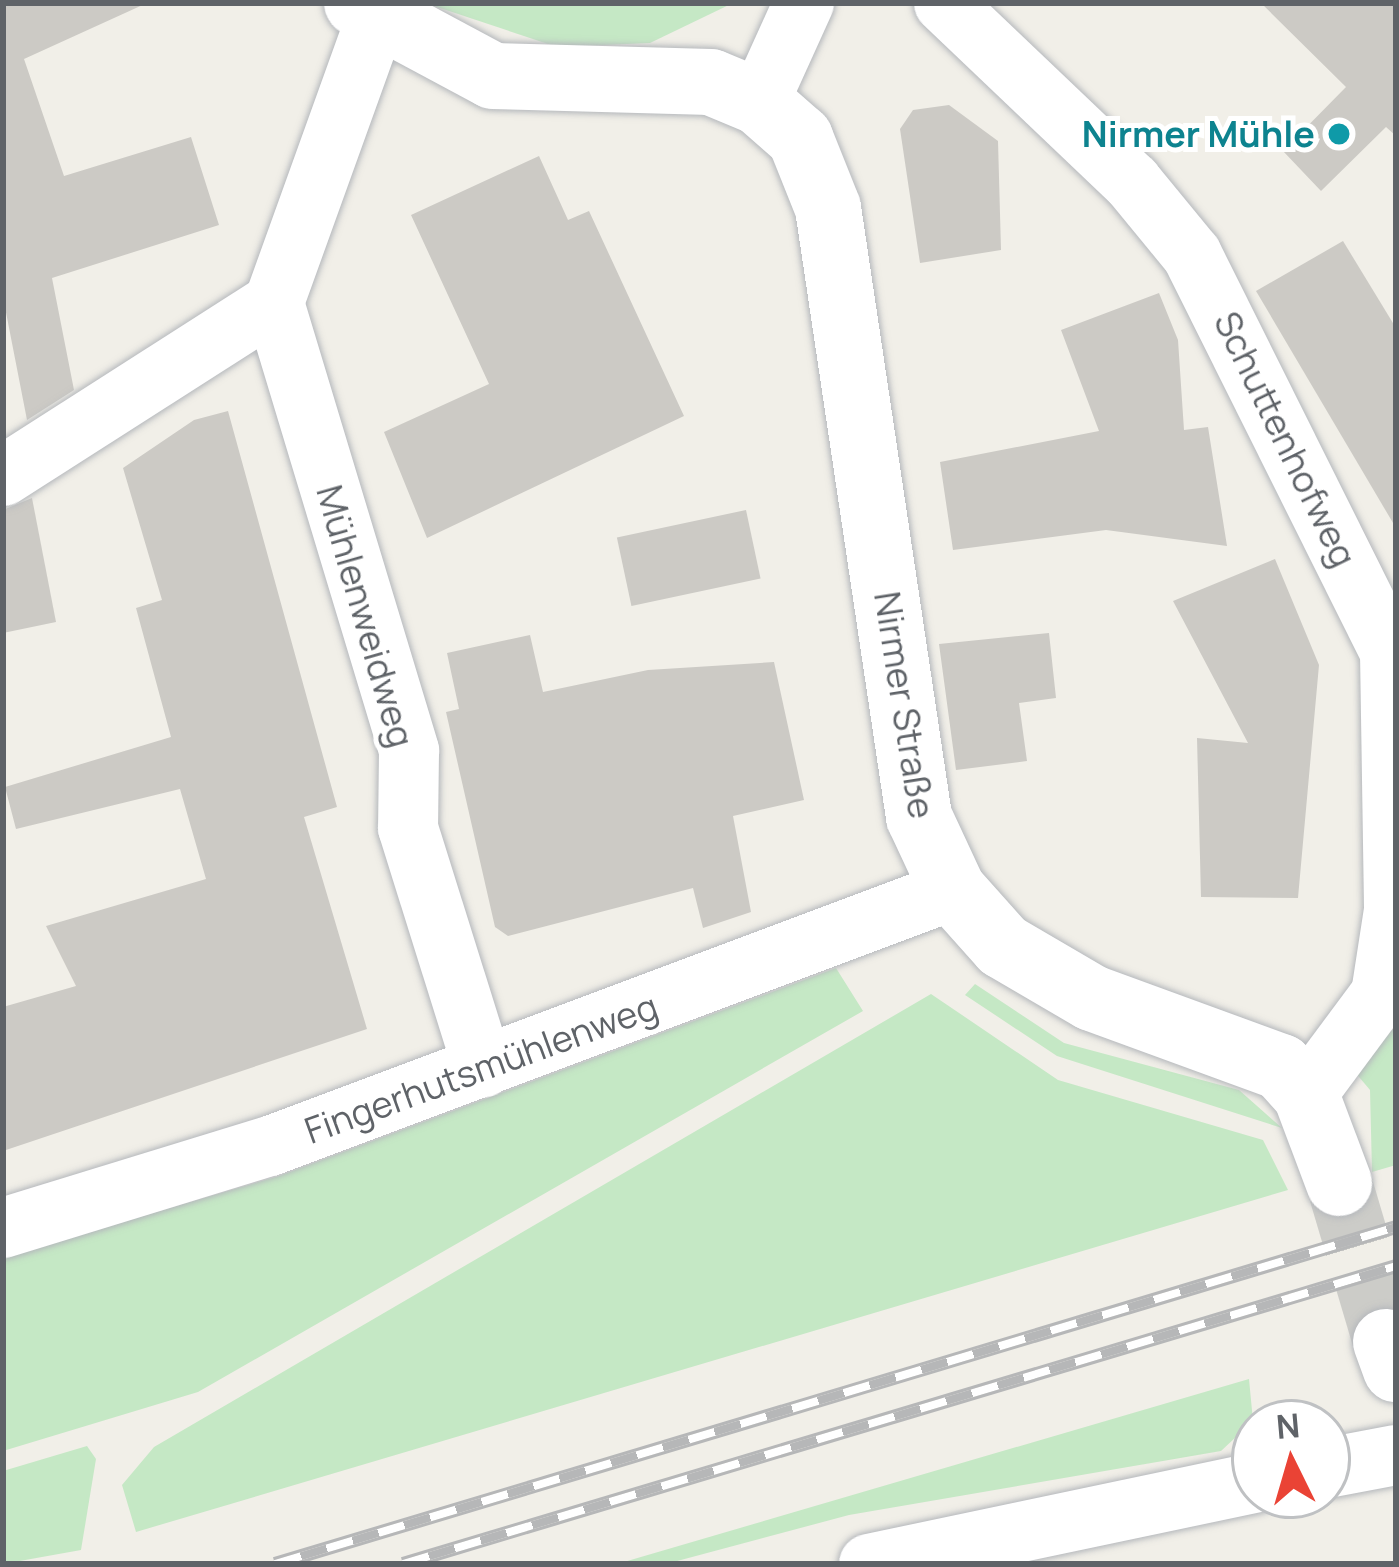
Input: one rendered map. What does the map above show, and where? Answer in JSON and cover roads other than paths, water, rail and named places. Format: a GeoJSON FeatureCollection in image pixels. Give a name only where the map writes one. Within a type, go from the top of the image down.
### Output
{"type":"FeatureCollection","features":[{"type":"Feature","properties":{"kind":"street"},"geometry":{"type":"LineString","coordinates":[[3,476],[274,303],[366,11],[493,76],[711,82],[759,102],[804,3]]}},
{"type":"Feature","properties":{"kind":"street","name":"Schuttenhofweg"},"geometry":{"type":"LineString","coordinates":[[944,3],[1132,182],[1192,255],[1390,652],[1394,910],[1381,994],[1306,1095]]}},
{"type":"Feature","properties":{"kind":"street","name":"Nirmer Straße"},"geometry":{"type":"LineString","coordinates":[[759,102],[800,137],[829,208],[919,818],[953,890],[1003,946],[1045,971],[1145,1019],[1231,1042],[1281,1067],[1306,1095],[1339,1184]]}},
{"type":"Feature","properties":{"kind":"street","name":"Mühlenweidweg"},"geometry":{"type":"LineString","coordinates":[[274,303],[409,751],[408,828],[483,1068]]}},
{"type":"Feature","properties":{"kind":"street","name":"Fingerhutsmühlenweg"},"geometry":{"type":"LineString","coordinates":[[3,1228],[483,1068],[953,890]]}},
{"type":"Feature","properties":{"kind":"street"},"geometry":{"type":"LineString","coordinates":[[1351,1463],[1396,1455]]}},
{"type":"Feature","properties":{"kind":"street"},"geometry":{"type":"LineString","coordinates":[[868,1564],[1231,1488]]}},
{"type":"Feature","properties":{"kind":"tunnel"},"geometry":{"type":"LineString","coordinates":[[1339,1183],[1386,1342]]}},
{"type":"Feature","properties":{"kind":"railway"},"geometry":{"type":"LineString","coordinates":[[275,1564],[1396,1227]]}},
{"type":"Feature","properties":{"kind":"railway"},"geometry":{"type":"LineString","coordinates":[[403,1564],[1396,1266]]}},
{"type":"Feature","properties":{"kind":"place","name":"Nirmer Mühle"},"geometry":{"type":"Point","coordinates":[1339,134]}}]}
